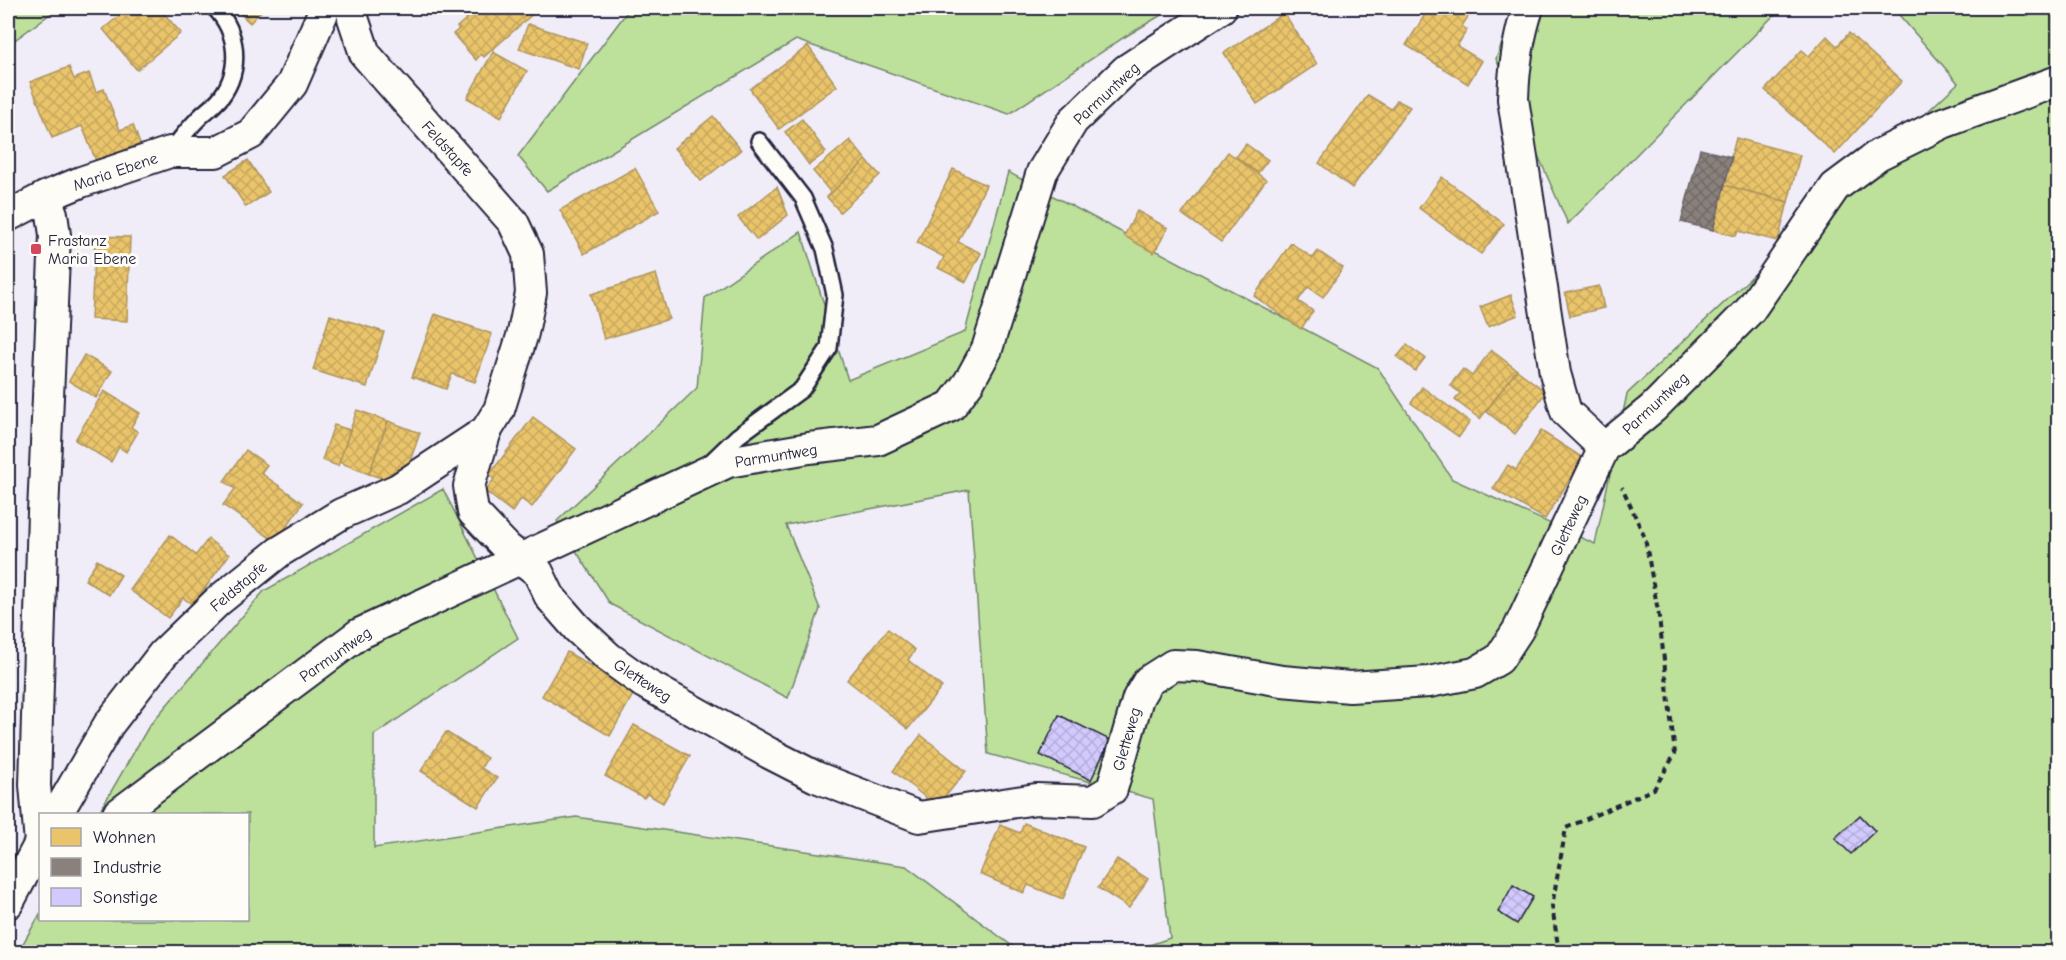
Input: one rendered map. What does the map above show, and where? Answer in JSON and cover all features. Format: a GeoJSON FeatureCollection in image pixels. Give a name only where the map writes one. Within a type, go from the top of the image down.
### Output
{"type":"FeatureCollection","features":[{"type":"Feature","properties":{"kind":"street","name":"Maria Ebene"},"geometry":{"type":"LineString","coordinates":[[8,216],[81,182],[170,152],[216,152],[251,134],[292,84],[325,8]]}},
{"type":"Feature","properties":{"kind":"street","name":"Feldstapfe"},"geometry":{"type":"LineString","coordinates":[[352,8],[365,54],[513,222],[528,254],[531,293],[523,333],[499,410],[486,431],[469,486],[473,512],[521,560]]}},
{"type":"Feature","properties":{"kind":"street","name":"Parmuntweg"},"geometry":{"type":"LineString","coordinates":[[119,813],[359,634],[728,462],[809,448],[879,440],[951,406],[969,382],[987,349],[1042,172],[1073,120],[1126,70],[1221,8]]}},
{"type":"Feature","properties":{"kind":"street"},"geometry":{"type":"LineString","coordinates":[[1528,8],[1514,61],[1513,99],[1555,373],[1566,412],[1604,448]]}},
{"type":"Feature","properties":{"kind":"street","name":"Parmuntweg"},"geometry":{"type":"LineString","coordinates":[[1604,448],[1653,408],[1750,310],[1835,187],[1878,155],[1943,123],[2058,81]]}},
{"type":"Feature","properties":{"kind":"street"},"geometry":{"type":"LineString","coordinates":[[39,831],[35,785],[43,513],[55,235],[52,214],[45,197]]}},
{"type":"Feature","properties":{"kind":"street","name":"Feldstapfe"},"geometry":{"type":"LineString","coordinates":[[58,813],[109,724],[163,654],[218,601],[279,552],[341,514],[398,489],[486,431]]}},
{"type":"Feature","properties":{"kind":"street","name":"Gletteweg"},"geometry":{"type":"LineString","coordinates":[[521,560],[538,572],[550,597],[577,628],[608,657],[644,683],[816,777],[919,817],[1036,799],[1093,801],[1112,789],[1138,698],[1148,681],[1173,665],[1197,666],[1282,681],[1350,687],[1429,682],[1475,673],[1499,659],[1518,630],[1604,448]]}},
{"type":"Feature","properties":{"kind":"street"},"geometry":{"type":"LineString","coordinates":[[8,903],[39,845]]}},
{"type":"Feature","properties":{"kind":"lane"},"geometry":{"type":"LineString","coordinates":[[170,152],[196,121],[221,97],[233,71],[235,42],[224,17],[215,8]]}},
{"type":"Feature","properties":{"kind":"lane"},"geometry":{"type":"LineString","coordinates":[[691,480],[738,436],[802,389],[829,348],[835,295],[825,249],[803,198],[759,141]]}},
{"type":"Feature","properties":{"kind":"path"},"geometry":{"type":"LineString","coordinates":[[1559,952],[1552,906],[1566,828],[1654,789],[1675,754],[1659,617],[1645,538],[1604,448]]}},
{"type":"Feature","properties":{"kind":"green space"},"geometry":{"type":"Polygon","coordinates":[[[8,8],[58,8],[8,45],[8,8]]]}},
{"type":"Feature","properties":{"kind":"green space"},"geometry":{"type":"Polygon","coordinates":[[[630,8],[1173,8],[1123,38],[1009,114],[796,40],[547,191],[518,156],[630,8]]]}},
{"type":"Feature","properties":{"kind":"green space"},"geometry":{"type":"Polygon","coordinates":[[[1515,8],[1781,8],[1568,224],[1496,59],[1515,8]]]}},
{"type":"Feature","properties":{"kind":"green space"},"geometry":{"type":"Polygon","coordinates":[[[1893,8],[2058,8],[2058,952],[1129,952],[1170,938],[1153,799],[988,754],[969,490],[786,525],[820,609],[788,698],[610,604],[557,521],[697,388],[705,298],[801,232],[848,380],[965,332],[1008,172],[1378,368],[1452,479],[1595,544],[1627,394],[1958,83],[1893,8]]]}},
{"type":"Feature","properties":{"kind":"green space"},"geometry":{"type":"Polygon","coordinates":[[[443,489],[518,638],[374,735],[374,848],[576,817],[906,866],[1020,952],[18,952],[39,916],[39,921],[249,921],[249,813],[99,813],[149,726],[264,591],[443,489]]]}},
{"type":"Feature","properties":{"kind":"building: Wohnen"},"geometry":{"type":"Polygon","coordinates":[[[129,8],[159,8],[181,33],[137,70],[103,29],[129,8]]]}},
{"type":"Feature","properties":{"kind":"building: Wohnen"},"geometry":{"type":"Polygon","coordinates":[[[234,8],[264,8],[250,23],[234,8]]]}},
{"type":"Feature","properties":{"kind":"building: Wohnen"},"geometry":{"type":"Polygon","coordinates":[[[470,8],[532,8],[535,12],[484,57],[481,54],[476,60],[453,34],[459,29],[457,27],[474,12],[470,8]]]}},
{"type":"Feature","properties":{"kind":"building: Wohnen"},"geometry":{"type":"Polygon","coordinates":[[[1429,8],[1464,8],[1471,12],[1462,26],[1467,30],[1457,46],[1482,61],[1468,84],[1406,45],[1429,8]]]}},
{"type":"Feature","properties":{"kind":"building: Wohnen"},"geometry":{"type":"Polygon","coordinates":[[[1284,13],[1317,64],[1257,104],[1224,53],[1284,13]]]}},
{"type":"Feature","properties":{"kind":"building: Wohnen"},"geometry":{"type":"Polygon","coordinates":[[[528,24],[587,43],[579,69],[519,49],[528,24]]]}},
{"type":"Feature","properties":{"kind":"building: Wohnen"},"geometry":{"type":"Polygon","coordinates":[[[1849,33],[1902,81],[1835,154],[1765,90],[1802,50],[1809,56],[1827,36],[1837,46],[1849,33]]]}},
{"type":"Feature","properties":{"kind":"building: Wohnen"},"geometry":{"type":"Polygon","coordinates":[[[808,46],[837,86],[779,129],[750,89],[808,46]]]}},
{"type":"Feature","properties":{"kind":"building: Wohnen"},"geometry":{"type":"Polygon","coordinates":[[[493,52],[527,71],[501,117],[467,98],[493,52]]]}},
{"type":"Feature","properties":{"kind":"building: Wohnen"},"geometry":{"type":"Polygon","coordinates":[[[69,67],[74,79],[89,73],[96,92],[104,89],[120,130],[133,125],[140,144],[96,161],[82,126],[52,138],[30,82],[69,67]]]}},
{"type":"Feature","properties":{"kind":"building: Wohnen"},"geometry":{"type":"Polygon","coordinates":[[[1368,95],[1391,109],[1397,100],[1410,107],[1352,188],[1319,163],[1368,95]]]}},
{"type":"Feature","properties":{"kind":"building: Wohnen"},"geometry":{"type":"Polygon","coordinates":[[[713,116],[741,150],[701,181],[674,148],[713,116]]]}},
{"type":"Feature","properties":{"kind":"building: Wohnen"},"geometry":{"type":"Polygon","coordinates":[[[802,119],[826,152],[809,165],[785,132],[802,119]]]}},
{"type":"Feature","properties":{"kind":"building: Wohnen"},"geometry":{"type":"Polygon","coordinates":[[[1736,138],[1800,155],[1788,202],[1724,185],[1736,138]]]}},
{"type":"Feature","properties":{"kind":"building: Wohnen"},"geometry":{"type":"Polygon","coordinates":[[[850,140],[866,160],[831,193],[813,171],[850,140]]]}},
{"type":"Feature","properties":{"kind":"building: Wohnen"},"geometry":{"type":"Polygon","coordinates":[[[1246,144],[1268,160],[1258,173],[1236,157],[1246,144]]]}},
{"type":"Feature","properties":{"kind":"building: Wohnen"},"geometry":{"type":"Polygon","coordinates":[[[1228,152],[1266,180],[1221,242],[1182,214],[1228,152]]]}},
{"type":"Feature","properties":{"kind":"building: Wohnen"},"geometry":{"type":"Polygon","coordinates":[[[248,160],[269,192],[246,207],[225,175],[248,160]]]}},
{"type":"Feature","properties":{"kind":"building: Wohnen"},"geometry":{"type":"Polygon","coordinates":[[[866,160],[880,175],[840,212],[827,197],[866,160]]]}},
{"type":"Feature","properties":{"kind":"building: Wohnen"},"geometry":{"type":"Polygon","coordinates":[[[635,168],[659,211],[584,254],[560,210],[635,168]]]}},
{"type":"Feature","properties":{"kind":"building: Wohnen"},"geometry":{"type":"Polygon","coordinates":[[[953,169],[986,185],[958,242],[981,253],[966,282],[938,268],[944,257],[917,243],[953,169]]]}},
{"type":"Feature","properties":{"kind":"building: Wohnen"},"geometry":{"type":"Polygon","coordinates":[[[1442,177],[1504,224],[1481,254],[1419,208],[1442,177]]]}},
{"type":"Feature","properties":{"kind":"building: Wohnen"},"geometry":{"type":"Polygon","coordinates":[[[1724,185],[1788,202],[1778,241],[1738,231],[1736,236],[1713,230],[1724,185]]]}},
{"type":"Feature","properties":{"kind":"building: Wohnen"},"geometry":{"type":"Polygon","coordinates":[[[777,187],[788,215],[757,240],[738,217],[777,187]]]}},
{"type":"Feature","properties":{"kind":"building: Wohnen"},"geometry":{"type":"Polygon","coordinates":[[[1137,211],[1168,228],[1154,253],[1124,236],[1137,211]]]}},
{"type":"Feature","properties":{"kind":"building: Wohnen"},"geometry":{"type":"Polygon","coordinates":[[[95,236],[130,237],[127,321],[91,319],[95,236]]]}},
{"type":"Feature","properties":{"kind":"building: Wohnen"},"geometry":{"type":"Polygon","coordinates":[[[1291,243],[1313,258],[1318,251],[1343,268],[1323,297],[1308,287],[1298,301],[1313,311],[1301,329],[1254,296],[1291,243]]]}},
{"type":"Feature","properties":{"kind":"building: Wohnen"},"geometry":{"type":"Polygon","coordinates":[[[656,274],[669,319],[604,339],[591,294],[656,274]]]}},
{"type":"Feature","properties":{"kind":"building: Wohnen"},"geometry":{"type":"Polygon","coordinates":[[[1599,286],[1604,308],[1570,316],[1565,293],[1599,286]]]}},
{"type":"Feature","properties":{"kind":"building: Wohnen"},"geometry":{"type":"Polygon","coordinates":[[[1511,295],[1518,315],[1488,327],[1480,307],[1511,295]]]}},
{"type":"Feature","properties":{"kind":"building: Wohnen"},"geometry":{"type":"Polygon","coordinates":[[[435,314],[492,334],[475,382],[452,374],[446,389],[412,377],[435,314]]]}},
{"type":"Feature","properties":{"kind":"building: Wohnen"},"geometry":{"type":"Polygon","coordinates":[[[330,315],[384,332],[367,387],[313,370],[330,315]]]}},
{"type":"Feature","properties":{"kind":"building: Wohnen"},"geometry":{"type":"Polygon","coordinates":[[[1407,345],[1425,358],[1415,371],[1397,357],[1407,345]]]}},
{"type":"Feature","properties":{"kind":"building: Wohnen"},"geometry":{"type":"Polygon","coordinates":[[[1491,350],[1517,370],[1480,419],[1455,400],[1460,393],[1450,385],[1463,369],[1472,376],[1491,350]]]}},
{"type":"Feature","properties":{"kind":"building: Wohnen"},"geometry":{"type":"Polygon","coordinates":[[[84,355],[112,371],[96,398],[69,381],[84,355]]]}},
{"type":"Feature","properties":{"kind":"building: Wohnen"},"geometry":{"type":"Polygon","coordinates":[[[1517,370],[1546,392],[1515,434],[1486,411],[1517,370]]]}},
{"type":"Feature","properties":{"kind":"building: Wohnen"},"geometry":{"type":"Polygon","coordinates":[[[1422,387],[1470,422],[1459,437],[1411,403],[1422,387]]]}},
{"type":"Feature","properties":{"kind":"building: Wohnen"},"geometry":{"type":"Polygon","coordinates":[[[104,391],[140,413],[131,427],[138,432],[126,452],[119,447],[111,462],[75,440],[104,391]]]}},
{"type":"Feature","properties":{"kind":"building: Wohnen"},"geometry":{"type":"Polygon","coordinates":[[[357,410],[388,421],[369,474],[339,462],[357,410]]]}},
{"type":"Feature","properties":{"kind":"building: Wohnen"},"geometry":{"type":"Polygon","coordinates":[[[533,417],[576,449],[532,507],[521,499],[512,512],[485,491],[494,479],[489,475],[533,417]]]}},
{"type":"Feature","properties":{"kind":"building: Wohnen"},"geometry":{"type":"Polygon","coordinates":[[[388,421],[420,433],[404,478],[391,473],[388,480],[369,474],[388,421]]]}},
{"type":"Feature","properties":{"kind":"building: Wohnen"},"geometry":{"type":"Polygon","coordinates":[[[334,425],[350,430],[338,466],[322,460],[334,425]]]}},
{"type":"Feature","properties":{"kind":"building: Wohnen"},"geometry":{"type":"Polygon","coordinates":[[[1541,431],[1583,458],[1545,519],[1493,489],[1508,465],[1516,470],[1541,431]]]}},
{"type":"Feature","properties":{"kind":"building: Wohnen"},"geometry":{"type":"Polygon","coordinates":[[[246,450],[267,465],[261,473],[303,503],[276,542],[223,505],[235,489],[224,481],[246,450]]]}},
{"type":"Feature","properties":{"kind":"building: Wohnen"},"geometry":{"type":"Polygon","coordinates":[[[170,535],[196,555],[208,539],[229,555],[193,605],[183,598],[168,618],[130,590],[170,535]]]}},
{"type":"Feature","properties":{"kind":"building: Wohnen"},"geometry":{"type":"Polygon","coordinates":[[[97,560],[121,575],[109,595],[85,580],[97,560]]]}},
{"type":"Feature","properties":{"kind":"building: Wohnen"},"geometry":{"type":"Polygon","coordinates":[[[888,629],[915,650],[908,660],[942,687],[908,729],[847,680],[888,629]]]}},
{"type":"Feature","properties":{"kind":"building: Wohnen"},"geometry":{"type":"Polygon","coordinates":[[[567,652],[635,691],[610,736],[542,696],[567,652]]]}},
{"type":"Feature","properties":{"kind":"building: Wohnen"},"geometry":{"type":"Polygon","coordinates":[[[634,725],[690,756],[663,803],[647,794],[644,798],[605,776],[634,725]]]}},
{"type":"Feature","properties":{"kind":"building: Wohnen"},"geometry":{"type":"Polygon","coordinates":[[[446,732],[487,758],[481,768],[497,778],[478,807],[421,771],[446,732]]]}},
{"type":"Feature","properties":{"kind":"building: Wohnen"},"geometry":{"type":"Polygon","coordinates":[[[921,735],[966,771],[937,807],[893,771],[921,735]]]}},
{"type":"Feature","properties":{"kind":"building: Wohnen"},"geometry":{"type":"Polygon","coordinates":[[[1024,823],[1084,847],[1063,899],[1028,885],[1024,893],[980,874],[1000,825],[1020,833],[1024,823]]]}},
{"type":"Feature","properties":{"kind":"building: Wohnen"},"geometry":{"type":"Polygon","coordinates":[[[1117,859],[1148,879],[1129,908],[1098,888],[1117,859]]]}},
{"type":"Feature","properties":{"kind":"building: Industrie"},"geometry":{"type":"Polygon","coordinates":[[[1700,149],[1732,157],[1713,230],[1681,222],[1700,149]]]}},
{"type":"Feature","properties":{"kind":"building: Sonstige"},"geometry":{"type":"Polygon","coordinates":[[[1059,715],[1110,740],[1091,780],[1040,755],[1059,715]]]}},
{"type":"Feature","properties":{"kind":"building: Sonstige"},"geometry":{"type":"Polygon","coordinates":[[[1860,815],[1875,831],[1851,854],[1835,838],[1860,815]]]}},
{"type":"Feature","properties":{"kind":"building: Sonstige"},"geometry":{"type":"Polygon","coordinates":[[[1513,885],[1533,897],[1517,924],[1498,912],[1513,885]]]}},
{"type":"Feature","properties":{"kind":"place","name":"Frastanz Maria Ebene"},"geometry":{"type":"Point","coordinates":[36,249]}}]}
